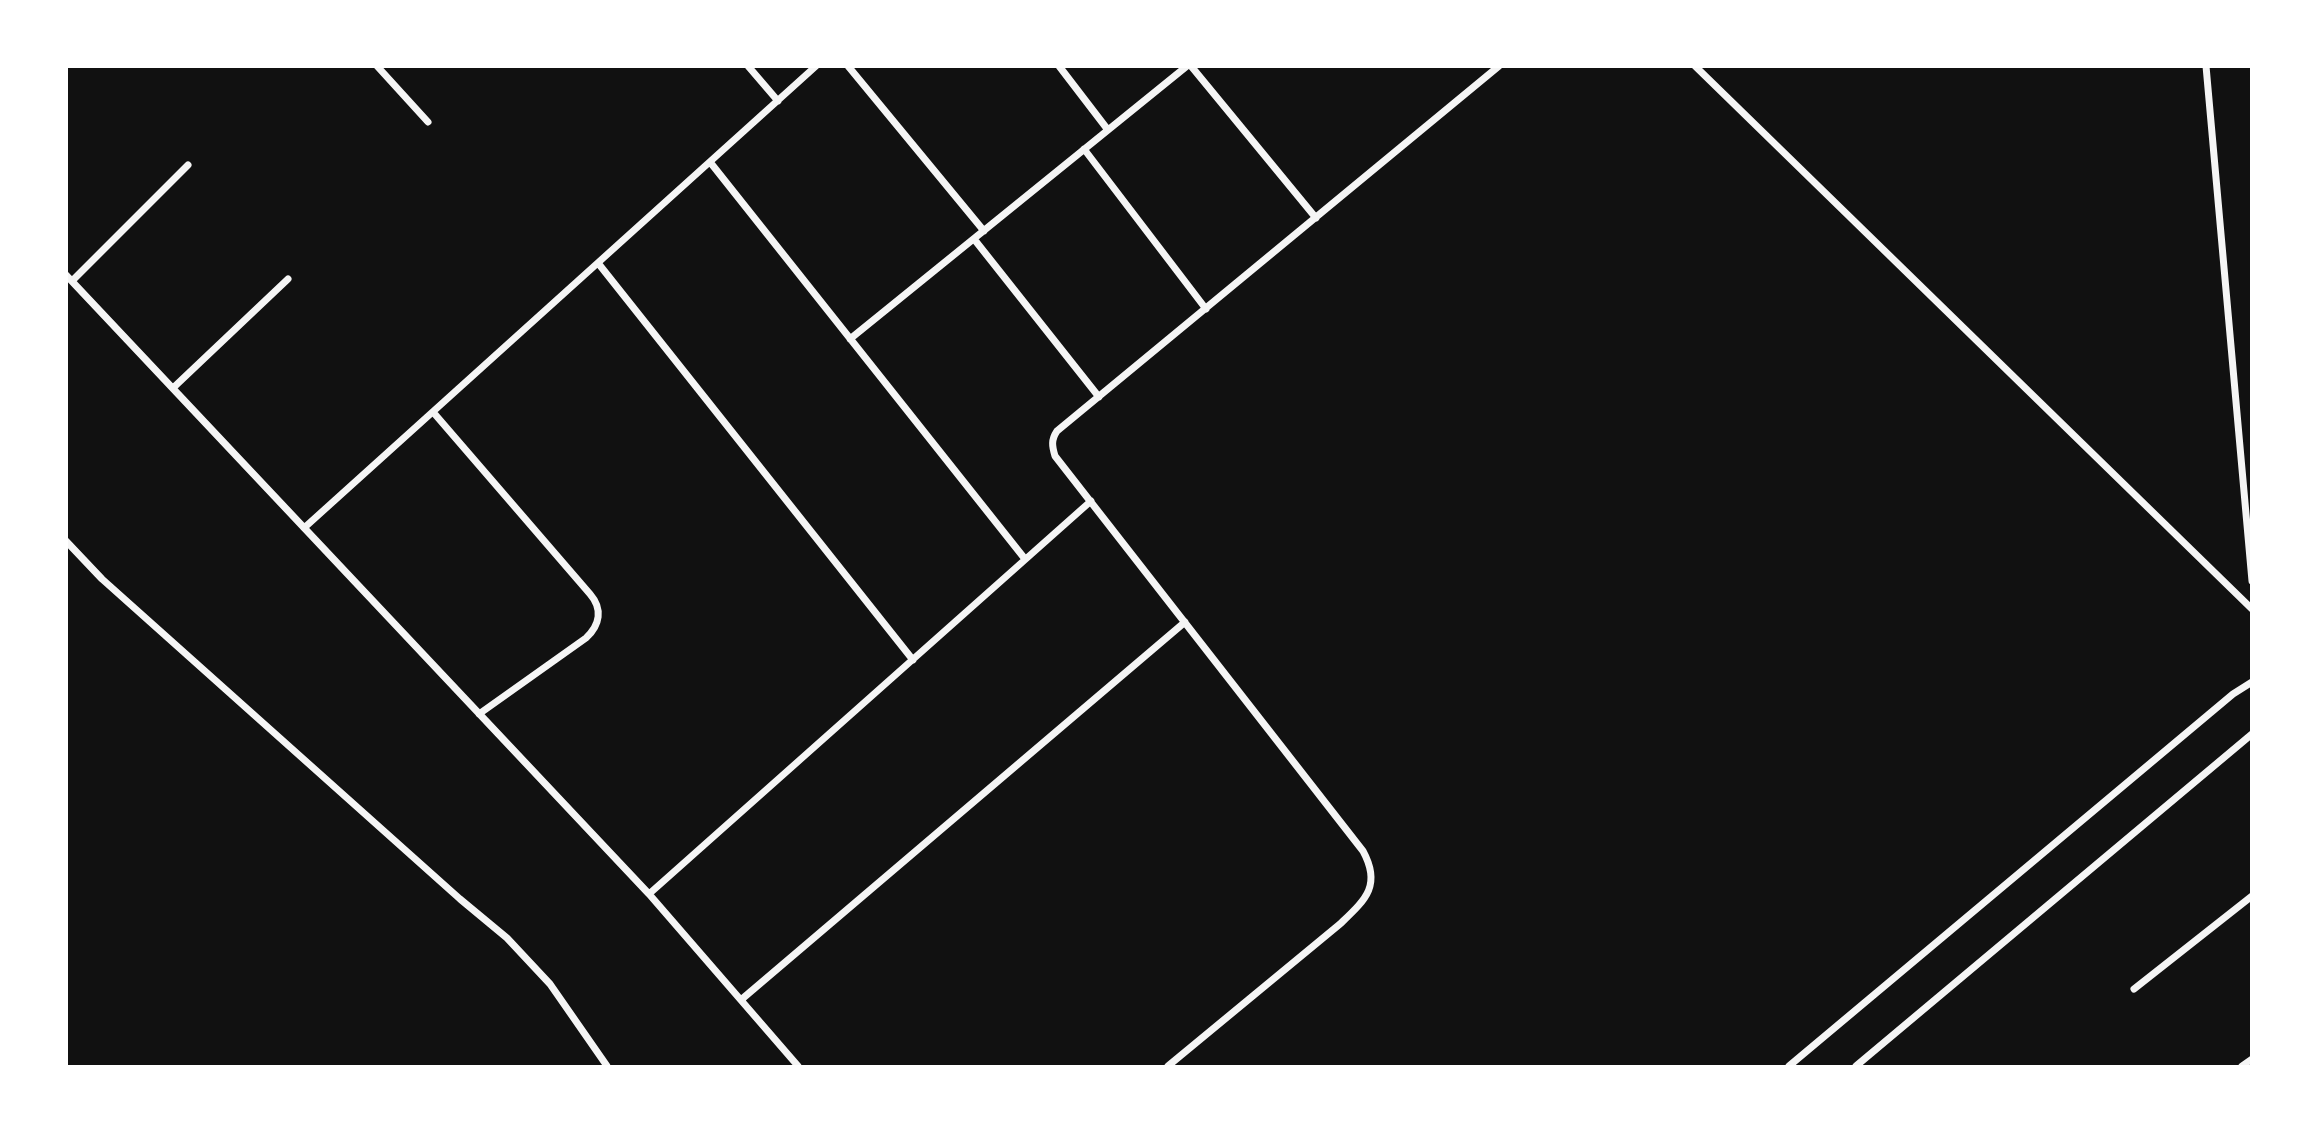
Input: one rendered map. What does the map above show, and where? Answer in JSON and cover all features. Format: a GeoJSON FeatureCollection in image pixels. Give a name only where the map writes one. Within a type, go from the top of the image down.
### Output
{"type":"FeatureCollection","features":[{"type":"Feature","properties":{"kind":"street"},"geometry":{"type":"LineString","coordinates":[[377,66],[428,122]]}},
{"type":"Feature","properties":{"kind":"street"},"geometry":{"type":"LineString","coordinates":[[748,66],[778,101]]}},
{"type":"Feature","properties":{"kind":"street"},"geometry":{"type":"LineString","coordinates":[[304,528],[816,66]]}},
{"type":"Feature","properties":{"kind":"street"},"geometry":{"type":"LineString","coordinates":[[848,66],[984,231]]}},
{"type":"Feature","properties":{"kind":"street"},"geometry":{"type":"LineString","coordinates":[[1059,66],[1108,130]]}},
{"type":"Feature","properties":{"kind":"street"},"geometry":{"type":"LineString","coordinates":[[850,339],[1189,66],[1316,218]]}},
{"type":"Feature","properties":{"kind":"street"},"geometry":{"type":"LineString","coordinates":[[1168,1066],[1363,903],[1370,891],[1370,863],[1055,456],[1052,443],[1058,431],[1499,66]]}},
{"type":"Feature","properties":{"kind":"street"},"geometry":{"type":"LineString","coordinates":[[1695,66],[2252,609]]}},
{"type":"Feature","properties":{"kind":"street"},"geometry":{"type":"LineString","coordinates":[[2206,66],[2252,581]]}},
{"type":"Feature","properties":{"kind":"street"},"geometry":{"type":"LineString","coordinates":[[1084,149],[1206,309]]}},
{"type":"Feature","properties":{"kind":"street"},"geometry":{"type":"LineString","coordinates":[[710,162],[1025,559]]}},
{"type":"Feature","properties":{"kind":"street"},"geometry":{"type":"LineString","coordinates":[[188,165],[69,278],[649,894],[798,1066]]}},
{"type":"Feature","properties":{"kind":"street"},"geometry":{"type":"LineString","coordinates":[[974,239],[1099,397]]}},
{"type":"Feature","properties":{"kind":"street"},"geometry":{"type":"LineString","coordinates":[[598,263],[913,660]]}},
{"type":"Feature","properties":{"kind":"street"},"geometry":{"type":"LineString","coordinates":[[173,388],[288,279]]}},
{"type":"Feature","properties":{"kind":"street"},"geometry":{"type":"LineString","coordinates":[[433,412],[590,594],[598,609],[597,625],[586,638],[480,714]]}},
{"type":"Feature","properties":{"kind":"street"},"geometry":{"type":"LineString","coordinates":[[649,894],[1091,501]]}},
{"type":"Feature","properties":{"kind":"street"},"geometry":{"type":"LineString","coordinates":[[66,541],[102,579],[449,890],[508,938],[550,984],[607,1066]]}},
{"type":"Feature","properties":{"kind":"street"},"geometry":{"type":"LineString","coordinates":[[742,999],[1185,622]]}},
{"type":"Feature","properties":{"kind":"street"},"geometry":{"type":"LineString","coordinates":[[1788,1066],[2233,694],[2252,682]]}},
{"type":"Feature","properties":{"kind":"street"},"geometry":{"type":"LineString","coordinates":[[1856,1066],[2252,734]]}},
{"type":"Feature","properties":{"kind":"street"},"geometry":{"type":"LineString","coordinates":[[2134,989],[2252,896]]}},
{"type":"Feature","properties":{"kind":"street"},"geometry":{"type":"LineString","coordinates":[[2242,1066],[2252,1059]]}}]}
